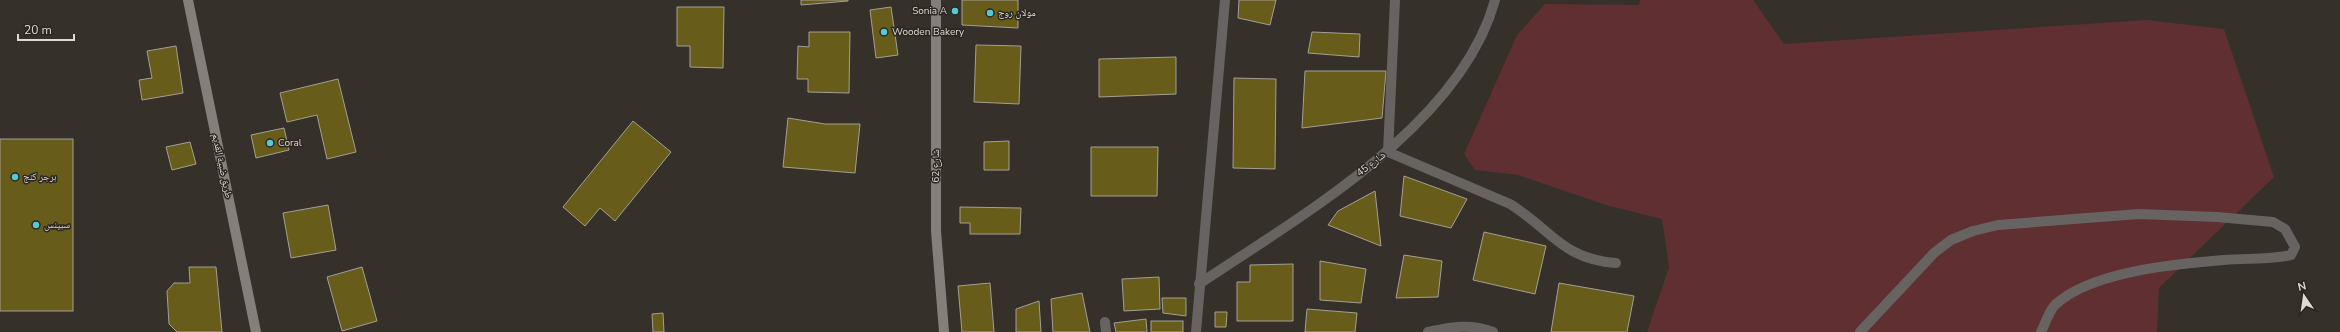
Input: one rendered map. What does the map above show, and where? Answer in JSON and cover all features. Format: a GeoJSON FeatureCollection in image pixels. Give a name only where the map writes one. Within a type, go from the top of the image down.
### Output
{"type":"FeatureCollection","features":[{"type":"Feature","properties":{"kind":"street","name":"طريق ضبية القديم"},"geometry":{"type":"LineString","coordinates":[[188,0],[256,332]]}},
{"type":"Feature","properties":{"kind":"street","name":"شارع 62"},"geometry":{"type":"LineString","coordinates":[[936,0],[936,231],[944,332]]}},
{"type":"Feature","properties":{"kind":"street"},"geometry":{"type":"LineString","coordinates":[[1196,332],[1225,0]]}},
{"type":"Feature","properties":{"kind":"street"},"geometry":{"type":"LineString","coordinates":[[1395,0],[1388,152],[1510,204],[1527,214],[1566,249],[1584,258],[1616,263]]}},
{"type":"Feature","properties":{"kind":"street","name":"شارع 45"},"geometry":{"type":"LineString","coordinates":[[1199,284],[1306,212],[1388,152],[1447,91],[1467,65],[1491,17],[1495,0]]}},
{"type":"Feature","properties":{"kind":"street"},"geometry":{"type":"LineString","coordinates":[[1860,332],[1934,253],[1951,240],[1973,231],[1998,225],[2139,214],[2217,217],[2273,222],[2285,229],[2295,247],[2291,255],[2275,259],[2224,260],[2119,273],[2079,288],[2054,306],[2041,332]]}},
{"type":"Feature","properties":{"kind":"street"},"geometry":{"type":"LineString","coordinates":[[1428,332],[1469,326],[1494,332]]}},
{"type":"Feature","properties":{"kind":"shaded area"},"geometry":{"type":"Polygon","coordinates":[[[1640,0],[1753,0],[1784,44],[2147,20],[2224,29],[2274,177],[2159,288],[2157,332],[1647,332],[1669,267],[1662,219],[1606,205],[1518,175],[1475,170],[1464,154],[1517,35],[1545,4],[1639,5],[1640,0]]]}},
{"type":"Feature","properties":{"kind":"building"},"geometry":{"type":"Polygon","coordinates":[[[801,0],[848,0],[848,1],[801,5],[801,0]]]}},
{"type":"Feature","properties":{"kind":"building","name":"مولان روج"},"geometry":{"type":"Polygon","coordinates":[[[962,0],[1018,0],[1018,28],[962,25],[962,0]]]}},
{"type":"Feature","properties":{"kind":"building"},"geometry":{"type":"Polygon","coordinates":[[[1239,0],[1276,0],[1270,25],[1238,18],[1239,0]]]}},
{"type":"Feature","properties":{"kind":"building"},"geometry":{"type":"Polygon","coordinates":[[[677,7],[724,7],[723,68],[690,67],[690,46],[677,46],[677,7]]]}},
{"type":"Feature","properties":{"kind":"building","name":"Wooden Bakery"},"geometry":{"type":"Polygon","coordinates":[[[891,7],[898,55],[876,58],[870,10],[891,7]]]}},
{"type":"Feature","properties":{"kind":"building"},"geometry":{"type":"Polygon","coordinates":[[[809,32],[850,32],[849,93],[808,92],[808,79],[797,79],[798,46],[809,47],[809,32]]]}},
{"type":"Feature","properties":{"kind":"building"},"geometry":{"type":"Polygon","coordinates":[[[1312,32],[1360,34],[1359,57],[1308,53],[1312,32]]]}},
{"type":"Feature","properties":{"kind":"building"},"geometry":{"type":"Polygon","coordinates":[[[976,45],[1021,46],[1019,104],[974,102],[976,45]]]}},
{"type":"Feature","properties":{"kind":"building"},"geometry":{"type":"Polygon","coordinates":[[[176,46],[183,93],[142,100],[139,80],[152,78],[147,51],[176,46]]]}},
{"type":"Feature","properties":{"kind":"building"},"geometry":{"type":"Polygon","coordinates":[[[1176,57],[1176,94],[1099,97],[1099,59],[1176,57]]]}},
{"type":"Feature","properties":{"kind":"building"},"geometry":{"type":"Polygon","coordinates":[[[1305,71],[1386,71],[1382,118],[1302,128],[1305,71]]]}},
{"type":"Feature","properties":{"kind":"building"},"geometry":{"type":"Polygon","coordinates":[[[1234,78],[1276,79],[1275,169],[1233,168],[1234,78]]]}},
{"type":"Feature","properties":{"kind":"building"},"geometry":{"type":"Polygon","coordinates":[[[338,79],[356,152],[327,159],[317,115],[287,122],[280,93],[338,79]]]}},
{"type":"Feature","properties":{"kind":"building"},"geometry":{"type":"Polygon","coordinates":[[[788,118],[825,124],[860,124],[855,173],[783,167],[788,118]]]}},
{"type":"Feature","properties":{"kind":"building"},"geometry":{"type":"Polygon","coordinates":[[[633,121],[671,152],[615,221],[600,208],[585,226],[563,207],[633,121]]]}},
{"type":"Feature","properties":{"kind":"building","name":"Coral"},"geometry":{"type":"Polygon","coordinates":[[[284,128],[289,150],[256,158],[251,135],[284,128]]]}},
{"type":"Feature","properties":{"kind":"building","name":"سبينس"},"geometry":{"type":"Polygon","coordinates":[[[0,139],[73,139],[73,311],[0,311],[0,139]]]}},
{"type":"Feature","properties":{"kind":"building"},"geometry":{"type":"Polygon","coordinates":[[[1009,141],[1009,170],[984,170],[984,142],[1009,141]]]}},
{"type":"Feature","properties":{"kind":"building"},"geometry":{"type":"Polygon","coordinates":[[[190,142],[196,164],[172,170],[166,147],[190,142]]]}},
{"type":"Feature","properties":{"kind":"building"},"geometry":{"type":"Polygon","coordinates":[[[1091,147],[1158,147],[1157,196],[1091,196],[1091,147]]]}},
{"type":"Feature","properties":{"kind":"building"},"geometry":{"type":"Polygon","coordinates":[[[1404,176],[1467,199],[1451,228],[1400,216],[1404,176]]]}},
{"type":"Feature","properties":{"kind":"building"},"geometry":{"type":"Polygon","coordinates":[[[1375,191],[1381,246],[1328,225],[1338,211],[1375,191]]]}},
{"type":"Feature","properties":{"kind":"building"},"geometry":{"type":"Polygon","coordinates":[[[328,205],[336,250],[291,258],[283,213],[328,205]]]}},
{"type":"Feature","properties":{"kind":"building"},"geometry":{"type":"Polygon","coordinates":[[[960,207],[1021,208],[1020,234],[970,234],[970,223],[960,223],[960,207]]]}},
{"type":"Feature","properties":{"kind":"building"},"geometry":{"type":"Polygon","coordinates":[[[1484,232],[1546,246],[1535,294],[1473,280],[1484,232]]]}},
{"type":"Feature","properties":{"kind":"building"},"geometry":{"type":"Polygon","coordinates":[[[1404,255],[1442,261],[1438,297],[1396,298],[1404,255]]]}},
{"type":"Feature","properties":{"kind":"building"},"geometry":{"type":"Polygon","coordinates":[[[1320,261],[1366,269],[1361,303],[1320,300],[1320,261]]]}},
{"type":"Feature","properties":{"kind":"building"},"geometry":{"type":"Polygon","coordinates":[[[1293,264],[1293,321],[1237,321],[1237,282],[1250,282],[1250,265],[1293,264]]]}},
{"type":"Feature","properties":{"kind":"building"},"geometry":{"type":"Polygon","coordinates":[[[189,267],[216,267],[222,332],[177,332],[169,324],[167,291],[174,283],[190,283],[189,267]]]}},
{"type":"Feature","properties":{"kind":"building"},"geometry":{"type":"Polygon","coordinates":[[[362,267],[377,321],[342,331],[327,277],[362,267]]]}},
{"type":"Feature","properties":{"kind":"building"},"geometry":{"type":"Polygon","coordinates":[[[1159,277],[1160,309],[1124,311],[1122,279],[1159,277]]]}},
{"type":"Feature","properties":{"kind":"building"},"geometry":{"type":"Polygon","coordinates":[[[990,283],[994,332],[962,332],[958,286],[990,283]]]}},
{"type":"Feature","properties":{"kind":"building"},"geometry":{"type":"Polygon","coordinates":[[[1559,283],[1634,296],[1627,332],[1551,332],[1559,283]]]}},
{"type":"Feature","properties":{"kind":"building"},"geometry":{"type":"Polygon","coordinates":[[[1082,293],[1090,332],[1053,332],[1051,299],[1082,293]]]}},
{"type":"Feature","properties":{"kind":"building"},"geometry":{"type":"Polygon","coordinates":[[[1162,298],[1186,298],[1186,316],[1163,313],[1162,298]]]}},
{"type":"Feature","properties":{"kind":"building"},"geometry":{"type":"Polygon","coordinates":[[[1039,301],[1041,332],[1016,332],[1016,309],[1039,301]]]}},
{"type":"Feature","properties":{"kind":"building"},"geometry":{"type":"Polygon","coordinates":[[[1307,309],[1357,313],[1355,332],[1305,332],[1307,309]]]}},
{"type":"Feature","properties":{"kind":"building"},"geometry":{"type":"Polygon","coordinates":[[[1215,312],[1227,312],[1226,327],[1215,327],[1215,312]]]}},
{"type":"Feature","properties":{"kind":"building"},"geometry":{"type":"Polygon","coordinates":[[[663,313],[664,332],[653,332],[652,314],[663,313]]]}},
{"type":"Feature","properties":{"kind":"building"},"geometry":{"type":"Polygon","coordinates":[[[1146,319],[1147,332],[1116,332],[1114,323],[1146,319]]]}},
{"type":"Feature","properties":{"kind":"building"},"geometry":{"type":"Polygon","coordinates":[[[1151,321],[1183,321],[1183,332],[1151,332],[1151,321]]]}},
{"type":"Feature","properties":{"kind":"place","name":"Sonia A"},"geometry":{"type":"Point","coordinates":[955,11]}},
{"type":"Feature","properties":{"kind":"place","name":"مولان روج"},"geometry":{"type":"Point","coordinates":[990,13]}},
{"type":"Feature","properties":{"kind":"place","name":"Wooden Bakery"},"geometry":{"type":"Point","coordinates":[884,32]}},
{"type":"Feature","properties":{"kind":"place","name":"Coral"},"geometry":{"type":"Point","coordinates":[270,143]}},
{"type":"Feature","properties":{"kind":"place","name":"برجر كنج"},"geometry":{"type":"Point","coordinates":[15,177]}},
{"type":"Feature","properties":{"kind":"place","name":"سبينس"},"geometry":{"type":"Point","coordinates":[36,225]}}]}
